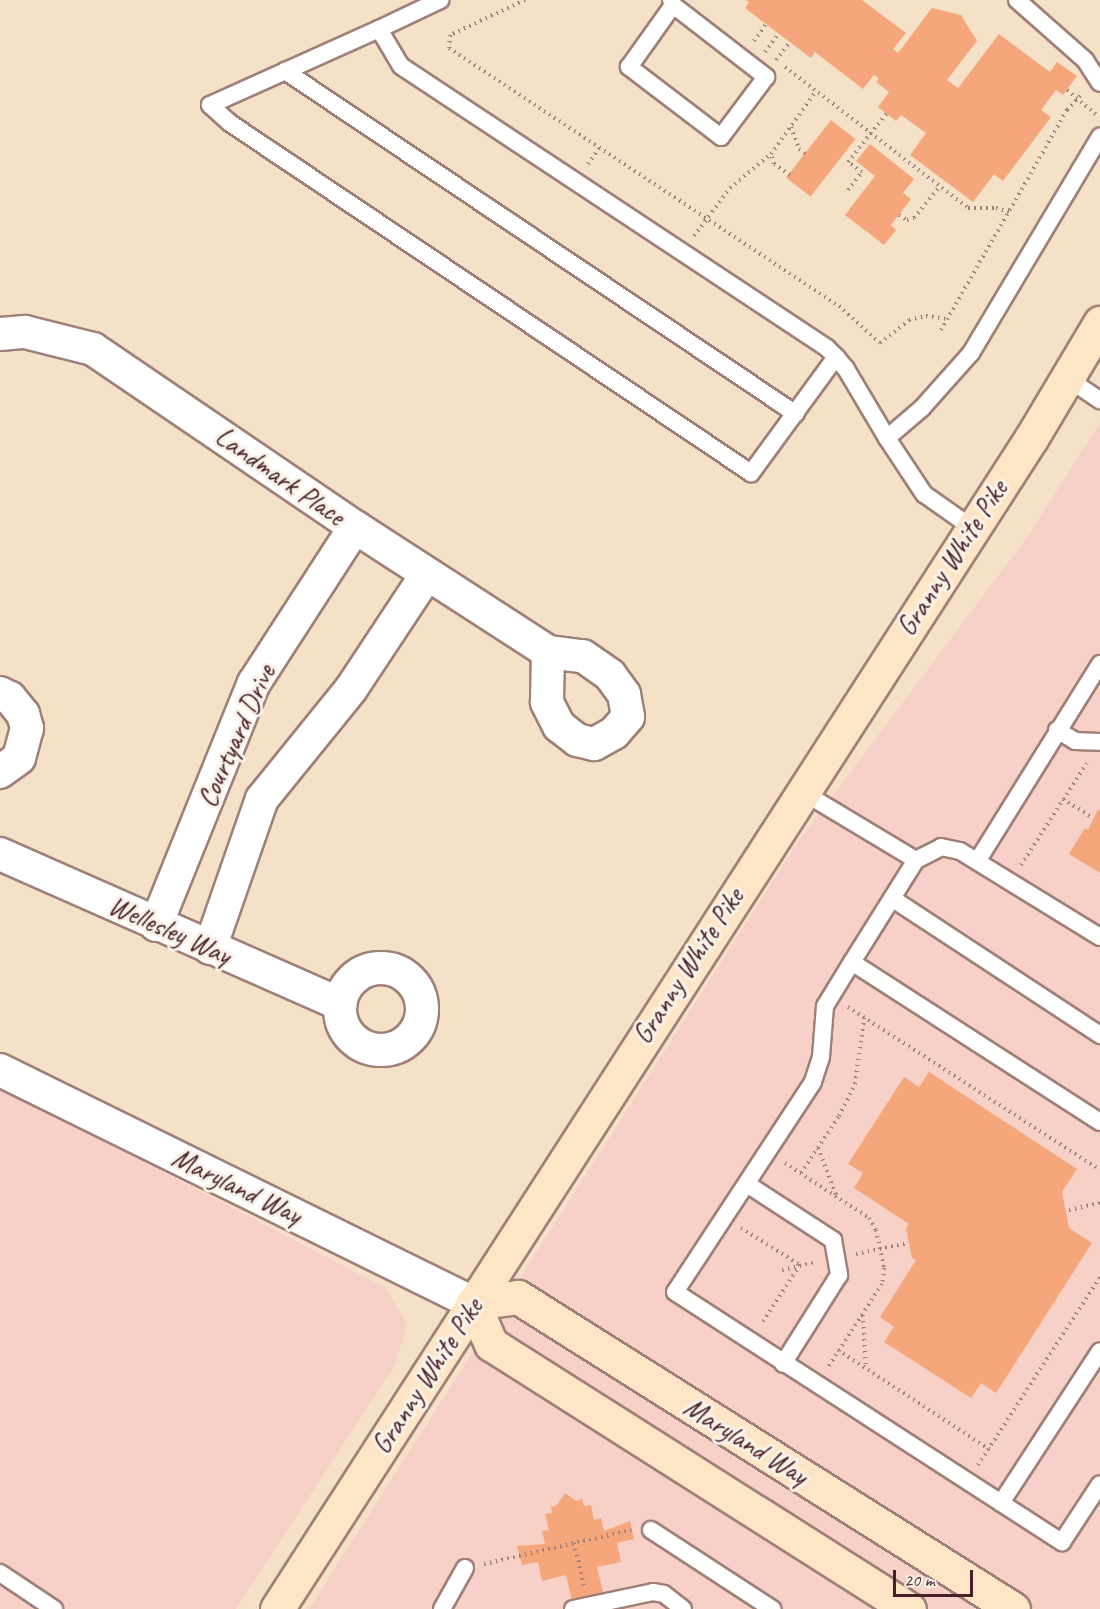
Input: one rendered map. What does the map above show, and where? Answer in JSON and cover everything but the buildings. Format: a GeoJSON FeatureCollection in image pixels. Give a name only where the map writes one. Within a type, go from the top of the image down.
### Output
{"type":"FeatureCollection","features":[{"type":"Feature","properties":{"kind":"main road","name":"Granny White Pike"},"geometry":{"type":"LineString","coordinates":[[277,1609],[1067,378],[1100,323]]}},
{"type":"Feature","properties":{"kind":"main road","name":"Maryland Way"},"geometry":{"type":"LineString","coordinates":[[909,1609],[491,1344],[473,1303],[518,1297],[1013,1609]]}},
{"type":"Feature","properties":{"kind":"street","name":"Landmark Place"},"geometry":{"type":"LineString","coordinates":[[0,334],[25,332],[93,349],[355,527],[548,652]]}},
{"type":"Feature","properties":{"kind":"street","name":"Courtyard Drive"},"geometry":{"type":"LineString","coordinates":[[156,925],[254,683],[355,527]]}},
{"type":"Feature","properties":{"kind":"street","name":"Courtyard Drive"},"geometry":{"type":"LineString","coordinates":[[210,948],[262,799],[351,689],[427,574]]}},
{"type":"Feature","properties":{"kind":"street"},"geometry":{"type":"LineString","coordinates":[[0,693],[23,714],[27,728],[19,758],[0,772]]}},
{"type":"Feature","properties":{"kind":"street","name":"Wellesley Way"},"geometry":{"type":"LineString","coordinates":[[0,854],[156,925],[340,1004]]}},
{"type":"Feature","properties":{"kind":"street","name":"Maryland Way"},"geometry":{"type":"LineString","coordinates":[[0,1070],[473,1303]]}},
{"type":"Feature","properties":{"kind":"lane"},"geometry":{"type":"LineString","coordinates":[[440,0],[210,105],[230,123],[752,473],[836,357]]}},
{"type":"Feature","properties":{"kind":"lane"},"geometry":{"type":"LineString","coordinates":[[1017,0],[1069,45],[1099,80]]}},
{"type":"Feature","properties":{"kind":"lane"},"geometry":{"type":"LineString","coordinates":[[672,3],[766,76],[721,137],[629,67],[672,3]]}},
{"type":"Feature","properties":{"kind":"lane"},"geometry":{"type":"LineString","coordinates":[[379,29],[401,66],[683,252],[836,357],[924,494],[971,527]]}},
{"type":"Feature","properties":{"kind":"lane"},"geometry":{"type":"LineString","coordinates":[[285,71],[796,414]]}},
{"type":"Feature","properties":{"kind":"lane"},"geometry":{"type":"LineString","coordinates":[[886,438],[922,408],[971,353],[1100,137]]}},
{"type":"Feature","properties":{"kind":"lane"},"geometry":{"type":"LineString","coordinates":[[1067,378],[1100,400]]}},
{"type":"Feature","properties":{"kind":"lane"},"geometry":{"type":"LineString","coordinates":[[978,860],[1057,730],[1098,673]]}},
{"type":"Feature","properties":{"kind":"lane"},"geometry":{"type":"LineString","coordinates":[[1057,730],[1074,741],[1100,742]]}},
{"type":"Feature","properties":{"kind":"lane"},"geometry":{"type":"LineString","coordinates":[[801,791],[916,860]]}},
{"type":"Feature","properties":{"kind":"lane"},"geometry":{"type":"LineString","coordinates":[[1100,937],[960,850],[941,847],[916,860],[830,995],[823,1015],[821,1057],[813,1082],[675,1292],[783,1364],[1062,1542],[1100,1484]]}},
{"type":"Feature","properties":{"kind":"lane"},"geometry":{"type":"LineString","coordinates":[[893,899],[1100,1035]]}},
{"type":"Feature","properties":{"kind":"lane"},"geometry":{"type":"LineString","coordinates":[[852,962],[1100,1122]]}},
{"type":"Feature","properties":{"kind":"lane"},"geometry":{"type":"LineString","coordinates":[[747,1184],[833,1240],[839,1275],[783,1364]]}},
{"type":"Feature","properties":{"kind":"lane"},"geometry":{"type":"LineString","coordinates":[[1001,1503],[1100,1352]]}},
{"type":"Feature","properties":{"kind":"lane"},"geometry":{"type":"LineString","coordinates":[[651,1530],[772,1609]]}},
{"type":"Feature","properties":{"kind":"lane"},"geometry":{"type":"LineString","coordinates":[[442,1609],[465,1568]]}},
{"type":"Feature","properties":{"kind":"lane"},"geometry":{"type":"LineString","coordinates":[[0,1573],[54,1609]]}},
{"type":"Feature","properties":{"kind":"lane"},"geometry":{"type":"LineString","coordinates":[[573,1609],[653,1592],[664,1594],[683,1609]]}},
{"type":"Feature","properties":{"kind":"path"},"geometry":{"type":"LineString","coordinates":[[525,0],[450,35],[450,48],[853,316],[880,343],[909,320],[926,316],[947,319]]}},
{"type":"Feature","properties":{"kind":"path"},"geometry":{"type":"LineString","coordinates":[[744,35],[968,208],[996,208],[1009,212]]}},
{"type":"Feature","properties":{"kind":"path"},"geometry":{"type":"LineString","coordinates":[[941,330],[1077,99],[1099,80]]}},
{"type":"Feature","properties":{"kind":"path"},"geometry":{"type":"LineString","coordinates":[[1066,90],[1100,117]]}},
{"type":"Feature","properties":{"kind":"path"},"geometry":{"type":"LineString","coordinates":[[683,252],[730,188],[771,154],[816,91]]}},
{"type":"Feature","properties":{"kind":"path"},"geometry":{"type":"LineString","coordinates":[[848,190],[862,172],[848,162],[886,113]]}},
{"type":"Feature","properties":{"kind":"path"},"geometry":{"type":"LineString","coordinates":[[791,126],[799,149],[806,154]]}},
{"type":"Feature","properties":{"kind":"path"},"geometry":{"type":"LineString","coordinates":[[771,154],[774,164],[790,175]]}},
{"type":"Feature","properties":{"kind":"path"},"geometry":{"type":"LineString","coordinates":[[899,215],[907,220],[914,218],[940,186]]}},
{"type":"Feature","properties":{"kind":"path"},"geometry":{"type":"LineString","coordinates":[[1011,881],[1088,761]]}},
{"type":"Feature","properties":{"kind":"path"},"geometry":{"type":"LineString","coordinates":[[1063,799],[1090,816]]}},
{"type":"Feature","properties":{"kind":"path"},"geometry":{"type":"LineString","coordinates":[[830,995],[1100,1170]]}},
{"type":"Feature","properties":{"kind":"path"},"geometry":{"type":"LineString","coordinates":[[801,1173],[855,1084],[864,1017]]}},
{"type":"Feature","properties":{"kind":"path"},"geometry":{"type":"LineString","coordinates":[[818,1148],[837,1197]]}},
{"type":"Feature","properties":{"kind":"path"},"geometry":{"type":"LineString","coordinates":[[1069,1210],[1100,1203]]}},
{"type":"Feature","properties":{"kind":"path"},"geometry":{"type":"LineString","coordinates":[[724,1218],[800,1265],[750,1342]]}},
{"type":"Feature","properties":{"kind":"path"},"geometry":{"type":"LineString","coordinates":[[968,1481],[1100,1277]]}},
{"type":"Feature","properties":{"kind":"path"},"geometry":{"type":"LineString","coordinates":[[862,1314],[866,1368]]}},
{"type":"Feature","properties":{"kind":"path"},"geometry":{"type":"LineString","coordinates":[[838,1350],[989,1449]]}},
{"type":"Feature","properties":{"kind":"path"},"geometry":{"type":"LineString","coordinates":[[465,1568],[642,1527],[651,1530]]}},
{"type":"Feature","properties":{"kind":"path"},"geometry":{"type":"LineString","coordinates":[[574,1543],[587,1598]]}},
{"type":"Feature","properties":{"kind":"shaded area"},"geometry":{"type":"Polygon","coordinates":[[[1100,423],[1100,1609],[309,1609],[799,840],[1026,539],[1100,423]]]}},
{"type":"Feature","properties":{"kind":"shaded area"},"geometry":{"type":"Polygon","coordinates":[[[0,1087],[386,1288],[407,1324],[395,1365],[236,1609],[0,1609],[0,1087]]]}}]}
